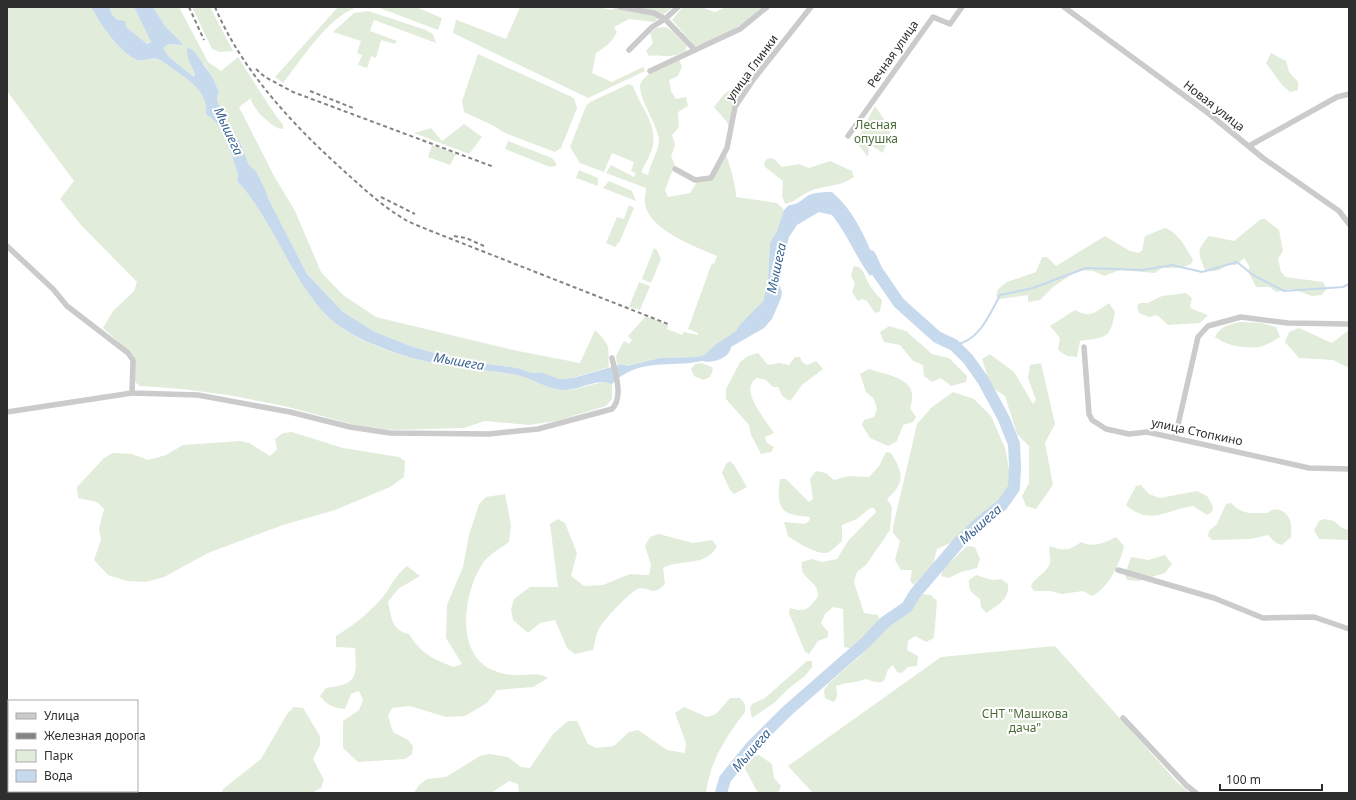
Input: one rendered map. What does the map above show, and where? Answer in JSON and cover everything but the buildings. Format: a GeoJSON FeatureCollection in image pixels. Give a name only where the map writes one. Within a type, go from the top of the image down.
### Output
{"type":"FeatureCollection","features":[{"type":"Feature","properties":{"kind":"street"},"geometry":{"type":"LineString","coordinates":[[620,7],[654,13],[665,19],[694,49]]}},
{"type":"Feature","properties":{"kind":"street"},"geometry":{"type":"LineString","coordinates":[[630,50],[652,27],[665,19],[678,7]]}},
{"type":"Feature","properties":{"kind":"street"},"geometry":{"type":"LineString","coordinates":[[650,71],[694,49],[740,29],[767,7]]}},
{"type":"Feature","properties":{"kind":"street","name":"улица Глинки"},"geometry":{"type":"LineString","coordinates":[[675,169],[696,180],[711,178],[727,148],[735,107],[753,80],[811,7]]}},
{"type":"Feature","properties":{"kind":"street","name":"Речная улица"},"geometry":{"type":"LineString","coordinates":[[848,136],[933,16],[950,24],[962,7]]}},
{"type":"Feature","properties":{"kind":"street","name":"Новая улица"},"geometry":{"type":"LineString","coordinates":[[1064,7],[1208,113],[1248,146],[1339,211],[1349,224]]}},
{"type":"Feature","properties":{"kind":"street"},"geometry":{"type":"LineString","coordinates":[[1248,146],[1337,97],[1349,94]]}},
{"type":"Feature","properties":{"kind":"street"},"geometry":{"type":"LineString","coordinates":[[7,246],[53,289],[67,306],[128,353],[133,360],[132,393]]}},
{"type":"Feature","properties":{"kind":"street"},"geometry":{"type":"LineString","coordinates":[[1175,438],[1198,337],[1208,326],[1241,317],[1288,323],[1349,324]]}},
{"type":"Feature","properties":{"kind":"street","name":"улица Стопкино"},"geometry":{"type":"LineString","coordinates":[[1084,346],[1089,414],[1092,420],[1106,429],[1129,434],[1147,432],[1309,468],[1349,469]]}},
{"type":"Feature","properties":{"kind":"street"},"geometry":{"type":"LineString","coordinates":[[7,412],[132,393],[198,395],[290,412],[350,427],[390,433],[488,434],[538,429],[606,412],[616,405],[618,397],[618,389],[612,358]]}},
{"type":"Feature","properties":{"kind":"street"},"geometry":{"type":"LineString","coordinates":[[1118,570],[1214,598],[1263,618],[1314,617],[1349,629]]}},
{"type":"Feature","properties":{"kind":"street"},"geometry":{"type":"LineString","coordinates":[[1123,718],[1186,785],[1196,793]]}},
{"type":"Feature","properties":{"kind":"green space"},"geometry":{"type":"Polygon","coordinates":[[[7,7],[91,7],[99,21],[123,51],[137,60],[160,60],[192,83],[205,100],[207,114],[219,126],[227,141],[238,174],[237,181],[261,212],[313,300],[326,315],[338,325],[367,342],[384,349],[435,364],[516,375],[552,388],[565,390],[606,382],[612,384],[612,399],[606,406],[556,421],[529,425],[485,421],[464,428],[392,430],[355,425],[288,407],[234,396],[183,389],[140,386],[135,382],[134,356],[103,328],[113,311],[134,291],[137,282],[81,225],[60,199],[74,181],[7,91],[7,7]]]}},
{"type":"Feature","properties":{"kind":"green space"},"geometry":{"type":"Polygon","coordinates":[[[110,7],[134,7],[151,42],[147,44],[140,40],[111,13],[110,7]]]}},
{"type":"Feature","properties":{"kind":"green space"},"geometry":{"type":"Polygon","coordinates":[[[153,7],[179,7],[208,62],[221,71],[238,57],[265,100],[283,125],[283,129],[279,128],[264,118],[255,107],[251,98],[239,107],[274,176],[295,211],[321,272],[343,295],[376,317],[513,350],[580,363],[595,330],[604,339],[608,346],[609,367],[572,378],[560,379],[543,373],[532,373],[518,368],[460,360],[413,347],[375,332],[343,312],[307,274],[269,200],[256,171],[249,165],[239,140],[232,135],[217,99],[219,92],[213,78],[204,64],[188,59],[195,74],[194,77],[169,57],[163,48],[169,44],[182,45],[182,43],[165,26],[153,7]]]}},
{"type":"Feature","properties":{"kind":"green space"},"geometry":{"type":"Polygon","coordinates":[[[192,7],[210,7],[233,51],[220,52],[212,49],[192,7]]]}},
{"type":"Feature","properties":{"kind":"green space"},"geometry":{"type":"Polygon","coordinates":[[[338,7],[357,7],[346,12],[326,29],[283,83],[275,77],[338,7]]]}},
{"type":"Feature","properties":{"kind":"green space"},"geometry":{"type":"Polygon","coordinates":[[[377,7],[416,7],[442,18],[438,30],[377,7]]]}},
{"type":"Feature","properties":{"kind":"green space"},"geometry":{"type":"Polygon","coordinates":[[[520,7],[597,7],[612,10],[615,7],[673,7],[654,22],[629,19],[614,27],[617,32],[613,39],[596,53],[592,73],[612,82],[643,67],[645,71],[588,98],[453,33],[457,20],[506,39],[520,7]]]}},
{"type":"Feature","properties":{"kind":"green space"},"geometry":{"type":"Polygon","coordinates":[[[683,7],[701,7],[715,12],[726,7],[763,7],[732,31],[714,40],[695,46],[672,20],[683,7]]]}},
{"type":"Feature","properties":{"kind":"green space"},"geometry":{"type":"Polygon","coordinates":[[[368,11],[426,30],[433,34],[436,43],[374,20],[370,31],[397,41],[395,44],[381,40],[376,58],[371,56],[367,68],[358,65],[362,55],[357,53],[361,41],[333,32],[354,13],[368,11]]]}},
{"type":"Feature","properties":{"kind":"green space"},"geometry":{"type":"Polygon","coordinates":[[[666,27],[687,46],[685,51],[671,56],[649,56],[646,51],[653,43],[650,33],[656,28],[666,27]]]}},
{"type":"Feature","properties":{"kind":"green space"},"geometry":{"type":"Polygon","coordinates":[[[1271,53],[1286,61],[1289,72],[1298,82],[1298,90],[1290,92],[1282,85],[1266,63],[1271,53]]]}},
{"type":"Feature","properties":{"kind":"green space"},"geometry":{"type":"Polygon","coordinates":[[[478,54],[574,98],[577,108],[561,148],[555,152],[505,133],[464,112],[462,101],[478,54]]]}},
{"type":"Feature","properties":{"kind":"green space"},"geometry":{"type":"Polygon","coordinates":[[[679,60],[682,66],[678,76],[669,80],[671,91],[676,99],[686,97],[688,106],[678,112],[679,127],[672,135],[675,144],[671,157],[675,164],[665,190],[668,197],[690,193],[697,182],[709,179],[716,174],[725,154],[729,162],[736,197],[777,203],[784,210],[777,231],[770,243],[767,298],[769,304],[767,310],[748,320],[704,355],[697,357],[660,358],[627,366],[622,364],[617,365],[616,356],[624,341],[629,344],[632,340],[628,336],[646,316],[668,325],[667,329],[682,335],[684,332],[698,335],[698,333],[688,329],[712,263],[714,264],[717,256],[697,248],[664,230],[655,222],[648,213],[645,204],[646,188],[606,173],[611,165],[634,177],[636,173],[631,171],[634,162],[612,153],[604,172],[580,163],[570,147],[586,106],[590,102],[629,84],[633,86],[648,116],[653,132],[652,149],[641,172],[648,175],[658,148],[659,140],[655,125],[643,100],[640,86],[645,77],[649,74],[679,60]]]}},
{"type":"Feature","properties":{"kind":"green space"},"geometry":{"type":"Polygon","coordinates":[[[748,80],[749,84],[734,106],[729,128],[727,122],[714,107],[724,94],[748,80]]]}},
{"type":"Feature","properties":{"kind":"green space","name":"Лесная опушка"},"geometry":{"type":"Polygon","coordinates":[[[875,106],[891,130],[883,153],[869,144],[868,157],[856,142],[875,106]]]}},
{"type":"Feature","properties":{"kind":"green space"},"geometry":{"type":"Polygon","coordinates":[[[464,124],[482,137],[469,154],[414,133],[431,128],[442,141],[464,124]]]}},
{"type":"Feature","properties":{"kind":"green space"},"geometry":{"type":"Polygon","coordinates":[[[508,141],[552,158],[556,163],[556,166],[550,167],[505,149],[508,141]]]}},
{"type":"Feature","properties":{"kind":"green space"},"geometry":{"type":"Polygon","coordinates":[[[432,145],[456,154],[450,165],[428,157],[432,145]]]}},
{"type":"Feature","properties":{"kind":"green space"},"geometry":{"type":"Polygon","coordinates":[[[768,158],[774,159],[782,167],[799,164],[809,168],[830,161],[852,171],[854,177],[844,183],[810,191],[792,202],[785,204],[782,196],[783,181],[765,167],[764,162],[768,158]]]}},
{"type":"Feature","properties":{"kind":"green space"},"geometry":{"type":"Polygon","coordinates":[[[579,170],[598,178],[598,186],[576,178],[579,170]]]}},
{"type":"Feature","properties":{"kind":"green space"},"geometry":{"type":"Polygon","coordinates":[[[609,181],[632,191],[636,201],[603,188],[609,181]]]}},
{"type":"Feature","properties":{"kind":"green space"},"geometry":{"type":"Polygon","coordinates":[[[629,205],[634,208],[620,241],[615,247],[606,243],[617,217],[624,219],[629,205]]]}},
{"type":"Feature","properties":{"kind":"green space"},"geometry":{"type":"Polygon","coordinates":[[[1261,219],[1265,219],[1279,230],[1283,251],[1278,259],[1281,272],[1286,277],[1323,282],[1327,289],[1321,295],[1312,296],[1292,289],[1276,292],[1270,287],[1256,287],[1249,273],[1249,266],[1244,258],[1236,265],[1227,265],[1220,270],[1205,270],[1200,255],[1200,248],[1209,236],[1234,241],[1261,219]]]}},
{"type":"Feature","properties":{"kind":"green space"},"geometry":{"type":"Polygon","coordinates":[[[1165,228],[1174,233],[1188,250],[1193,260],[1191,264],[1181,268],[1162,268],[1155,273],[1120,270],[1104,276],[1093,271],[1078,270],[1053,287],[1040,300],[1028,302],[1028,295],[999,299],[996,296],[998,289],[1007,282],[1036,272],[1042,257],[1047,257],[1056,266],[1105,236],[1130,251],[1138,253],[1142,251],[1145,236],[1165,228]]]}},
{"type":"Feature","properties":{"kind":"green space"},"geometry":{"type":"Polygon","coordinates":[[[654,248],[657,250],[661,259],[651,283],[642,279],[654,248]]]}},
{"type":"Feature","properties":{"kind":"green space"},"geometry":{"type":"Polygon","coordinates":[[[854,266],[863,271],[872,289],[882,300],[880,311],[875,313],[867,301],[862,299],[858,301],[852,292],[855,284],[851,275],[854,266]]]}},
{"type":"Feature","properties":{"kind":"green space"},"geometry":{"type":"Polygon","coordinates":[[[639,282],[650,286],[640,310],[629,307],[639,282]]]}},
{"type":"Feature","properties":{"kind":"green space"},"geometry":{"type":"Polygon","coordinates":[[[1186,293],[1192,298],[1190,306],[1192,309],[1208,315],[1200,323],[1168,325],[1157,315],[1149,317],[1139,313],[1137,306],[1140,303],[1148,303],[1162,296],[1186,293]]]}},
{"type":"Feature","properties":{"kind":"green space"},"geometry":{"type":"Polygon","coordinates":[[[1109,303],[1115,312],[1111,328],[1105,336],[1080,341],[1077,357],[1067,356],[1058,350],[1060,338],[1050,326],[1075,310],[1080,313],[1089,314],[1096,312],[1109,303]]]}},
{"type":"Feature","properties":{"kind":"green space"},"geometry":{"type":"Polygon","coordinates":[[[1241,322],[1261,323],[1276,327],[1280,337],[1263,346],[1251,348],[1231,345],[1215,337],[1223,328],[1241,322]]]}},
{"type":"Feature","properties":{"kind":"green space"},"geometry":{"type":"Polygon","coordinates":[[[889,326],[906,331],[932,354],[949,358],[967,376],[966,382],[951,386],[941,378],[932,382],[924,376],[923,365],[913,361],[900,345],[884,342],[880,332],[889,326]]]}},
{"type":"Feature","properties":{"kind":"green space"},"geometry":{"type":"Polygon","coordinates":[[[1299,328],[1332,343],[1349,330],[1349,366],[1347,367],[1333,360],[1299,358],[1285,342],[1289,332],[1299,328]]]}},
{"type":"Feature","properties":{"kind":"green space"},"geometry":{"type":"Polygon","coordinates":[[[758,353],[768,365],[779,363],[789,365],[795,357],[800,357],[802,362],[807,365],[816,361],[823,369],[802,385],[790,401],[782,396],[778,387],[773,387],[766,380],[757,378],[752,383],[750,389],[755,404],[774,433],[765,437],[766,442],[774,447],[771,452],[761,454],[751,435],[749,425],[726,399],[726,389],[740,362],[748,356],[758,353]]]}},
{"type":"Feature","properties":{"kind":"green space"},"geometry":{"type":"Polygon","coordinates":[[[990,354],[1014,372],[1033,404],[1036,400],[1028,378],[1030,365],[1041,363],[1055,424],[1045,443],[1053,485],[1036,509],[1026,506],[1022,496],[1029,483],[1029,446],[1017,434],[1005,396],[991,387],[982,359],[990,354]]]}},
{"type":"Feature","properties":{"kind":"green space"},"geometry":{"type":"Polygon","coordinates":[[[701,363],[712,367],[713,370],[710,377],[703,380],[694,376],[691,369],[695,364],[701,363]]]}},
{"type":"Feature","properties":{"kind":"green space"},"geometry":{"type":"Polygon","coordinates":[[[869,369],[901,380],[907,384],[911,390],[912,398],[910,408],[916,417],[913,422],[903,425],[897,441],[888,446],[870,438],[862,425],[864,420],[874,417],[877,409],[874,399],[866,392],[860,374],[869,369]]]}},
{"type":"Feature","properties":{"kind":"green space"},"geometry":{"type":"Polygon","coordinates":[[[953,392],[974,399],[991,416],[1005,448],[1011,480],[1006,493],[957,540],[937,549],[933,564],[914,585],[910,581],[912,570],[901,570],[895,560],[900,541],[893,533],[893,527],[917,424],[932,407],[953,392]]]}},
{"type":"Feature","properties":{"kind":"green space"},"geometry":{"type":"Polygon","coordinates":[[[292,432],[343,448],[399,457],[405,461],[404,477],[390,487],[335,510],[283,525],[208,553],[164,577],[146,582],[127,581],[108,575],[94,560],[101,540],[99,529],[104,509],[97,502],[78,498],[77,487],[104,458],[113,453],[132,454],[148,460],[166,455],[183,445],[240,441],[249,443],[270,456],[277,449],[275,439],[283,433],[292,432]]]}},
{"type":"Feature","properties":{"kind":"green space"},"geometry":{"type":"Polygon","coordinates":[[[886,452],[891,453],[898,466],[901,477],[897,488],[887,499],[892,507],[890,530],[866,565],[857,572],[854,582],[864,613],[878,615],[880,621],[854,649],[844,647],[843,609],[833,607],[825,614],[821,623],[828,632],[828,637],[818,641],[809,654],[805,652],[789,613],[790,608],[800,610],[807,609],[818,596],[816,587],[802,570],[802,562],[812,559],[822,562],[837,559],[848,541],[876,512],[874,508],[870,508],[857,519],[842,525],[842,541],[833,550],[826,553],[817,552],[788,536],[784,522],[805,524],[809,521],[810,517],[791,514],[783,509],[779,500],[780,479],[786,479],[809,502],[813,499],[810,479],[816,471],[826,473],[834,480],[848,476],[869,477],[879,466],[886,452]]]}},
{"type":"Feature","properties":{"kind":"green space"},"geometry":{"type":"Polygon","coordinates":[[[730,461],[747,487],[734,494],[730,490],[722,473],[726,464],[730,461]]]}},
{"type":"Feature","properties":{"kind":"green space"},"geometry":{"type":"Polygon","coordinates":[[[1141,485],[1149,494],[1160,498],[1197,491],[1207,496],[1213,506],[1212,512],[1207,515],[1193,506],[1159,515],[1143,515],[1126,505],[1136,486],[1141,485]]]}},
{"type":"Feature","properties":{"kind":"green space"},"geometry":{"type":"Polygon","coordinates":[[[505,494],[511,525],[509,542],[485,560],[476,575],[467,606],[466,622],[468,638],[473,652],[482,663],[495,671],[511,675],[540,675],[548,678],[533,687],[497,690],[487,703],[465,716],[446,717],[410,706],[392,708],[388,716],[393,732],[408,740],[413,746],[412,754],[405,759],[358,762],[343,748],[343,721],[359,710],[363,700],[359,691],[351,694],[345,709],[331,706],[320,696],[326,688],[349,682],[355,673],[355,648],[336,647],[336,636],[355,624],[372,609],[382,598],[399,573],[407,566],[420,576],[398,589],[388,602],[393,622],[399,630],[409,634],[413,641],[428,655],[453,667],[462,664],[446,638],[447,605],[463,567],[469,535],[479,504],[486,497],[505,494]]]}},
{"type":"Feature","properties":{"kind":"green space"},"geometry":{"type":"Polygon","coordinates":[[[1231,503],[1239,510],[1248,512],[1267,513],[1274,510],[1280,510],[1284,512],[1291,523],[1291,537],[1282,545],[1276,543],[1268,535],[1251,539],[1212,540],[1208,536],[1209,531],[1217,524],[1226,504],[1231,503]]]}},
{"type":"Feature","properties":{"kind":"green space"},"geometry":{"type":"Polygon","coordinates":[[[558,519],[565,523],[577,553],[571,576],[584,586],[603,585],[630,574],[649,575],[651,565],[645,546],[650,537],[659,534],[693,543],[712,540],[717,546],[712,553],[700,560],[677,563],[663,568],[665,584],[661,588],[652,591],[640,588],[631,593],[600,627],[593,650],[575,654],[567,648],[555,620],[540,623],[528,633],[513,620],[511,609],[514,599],[530,587],[558,587],[550,524],[558,519]]]}},
{"type":"Feature","properties":{"kind":"green space"},"geometry":{"type":"Polygon","coordinates":[[[1324,519],[1334,521],[1342,528],[1349,530],[1349,540],[1319,539],[1314,530],[1319,521],[1324,519]]]}},
{"type":"Feature","properties":{"kind":"green space"},"geometry":{"type":"Polygon","coordinates":[[[1116,537],[1124,546],[1120,560],[1108,581],[1092,596],[1083,591],[1062,594],[1050,591],[1034,591],[1031,587],[1049,566],[1050,546],[1059,549],[1070,549],[1081,542],[1095,545],[1116,537]]]}},
{"type":"Feature","properties":{"kind":"green space"},"geometry":{"type":"Polygon","coordinates":[[[967,546],[975,547],[980,559],[977,568],[961,572],[949,578],[941,576],[943,569],[967,546]]]}},
{"type":"Feature","properties":{"kind":"green space"},"geometry":{"type":"Polygon","coordinates":[[[1165,555],[1172,564],[1165,573],[1138,581],[1127,580],[1125,575],[1131,557],[1148,560],[1165,555]]]}},
{"type":"Feature","properties":{"kind":"green space"},"geometry":{"type":"Polygon","coordinates":[[[976,575],[992,580],[1001,579],[1008,584],[1007,594],[1002,602],[986,613],[981,607],[980,599],[969,587],[969,580],[976,575]]]}},
{"type":"Feature","properties":{"kind":"green space"},"geometry":{"type":"Polygon","coordinates":[[[923,594],[931,595],[937,601],[934,638],[926,642],[915,636],[908,641],[907,650],[918,656],[917,666],[908,667],[902,673],[897,672],[893,665],[887,672],[883,681],[875,682],[866,679],[836,686],[836,699],[833,702],[825,698],[824,690],[829,683],[861,655],[886,628],[904,615],[923,594]]]}},
{"type":"Feature","properties":{"kind":"green space","name":"СНТ \"Машкова дача\""},"geometry":{"type":"Polygon","coordinates":[[[1055,646],[1177,782],[1190,793],[813,793],[788,766],[941,657],[1055,646]]]}},
{"type":"Feature","properties":{"kind":"green space"},"geometry":{"type":"Polygon","coordinates":[[[807,661],[812,661],[812,667],[805,676],[788,689],[774,703],[752,718],[750,708],[752,704],[765,698],[807,661]]]}},
{"type":"Feature","properties":{"kind":"green space"},"geometry":{"type":"Polygon","coordinates":[[[730,698],[740,698],[745,704],[745,712],[725,740],[715,760],[708,781],[706,793],[519,793],[518,784],[509,781],[491,793],[414,793],[419,785],[427,779],[446,777],[480,756],[489,754],[508,757],[521,767],[530,768],[553,734],[568,721],[577,721],[588,744],[596,748],[614,746],[629,732],[638,730],[667,750],[685,753],[686,743],[675,713],[684,707],[707,717],[716,714],[730,698]]]}},
{"type":"Feature","properties":{"kind":"green space"},"geometry":{"type":"Polygon","coordinates":[[[294,707],[303,708],[320,736],[320,745],[313,759],[324,780],[321,788],[312,793],[222,793],[223,789],[261,759],[287,714],[294,707]]]}},
{"type":"Feature","properties":{"kind":"green space"},"geometry":{"type":"Polygon","coordinates":[[[759,755],[772,764],[774,778],[781,786],[779,791],[775,793],[758,793],[744,767],[754,756],[759,755]]]}},
{"type":"Feature","properties":{"kind":"water"},"geometry":{"type":"Polygon","coordinates":[[[91,7],[110,7],[111,13],[118,20],[125,21],[126,27],[147,44],[151,42],[134,7],[153,7],[165,26],[182,43],[182,45],[169,44],[163,48],[169,57],[194,77],[195,74],[188,59],[187,47],[194,51],[213,78],[219,92],[217,99],[232,135],[239,140],[249,165],[256,171],[269,200],[307,274],[343,312],[375,332],[413,347],[460,360],[518,368],[532,373],[543,373],[560,379],[573,378],[622,364],[627,366],[660,358],[697,357],[704,355],[716,344],[736,331],[742,322],[748,320],[753,312],[766,310],[768,305],[767,298],[770,243],[777,231],[784,210],[789,205],[800,202],[809,195],[818,193],[832,192],[848,209],[860,228],[879,269],[870,276],[832,215],[819,212],[797,225],[789,237],[779,284],[782,292],[781,298],[772,319],[764,328],[731,347],[730,351],[724,357],[715,361],[644,367],[633,370],[612,384],[600,382],[565,390],[552,388],[516,375],[435,363],[402,355],[367,342],[351,334],[337,325],[326,315],[313,300],[302,283],[261,212],[237,181],[238,174],[223,133],[213,119],[206,114],[206,106],[201,93],[192,83],[160,60],[137,60],[123,51],[99,21],[91,7]]]}},
{"type":"Feature","properties":{"kind":"waterway","name":"Мышега"},"geometry":{"type":"LineString","coordinates":[[721,793],[725,779],[751,747],[787,711],[866,642],[885,622],[907,607],[914,595],[960,541],[979,523],[1002,505],[1014,488],[1014,444],[1004,419],[983,380],[968,359],[954,345],[937,337],[899,303],[877,271],[870,256]]}},
{"type":"Feature","properties":{"kind":"waterway"},"geometry":{"type":"LineString","coordinates":[[954,345],[963,343],[977,333],[987,319],[1000,295],[1033,288],[1086,268],[1143,270],[1172,265],[1202,272],[1237,262],[1253,275],[1284,291],[1343,287],[1349,284]]}},
{"type":"Feature","properties":{"kind":"waterway","name":"Мышега"},"geometry":{"type":"LineString","coordinates":[[749,324],[769,304],[772,289]]}},
{"type":"Feature","properties":{"kind":"railway"},"geometry":{"type":"LineString","coordinates":[[189,7],[204,40]]}},
{"type":"Feature","properties":{"kind":"railway"},"geometry":{"type":"LineString","coordinates":[[215,7],[226,31],[239,53],[270,96],[306,135],[388,208],[404,219],[417,225],[668,324]]}},
{"type":"Feature","properties":{"kind":"railway"},"geometry":{"type":"LineString","coordinates":[[256,69],[265,77],[293,92],[494,167]]}},
{"type":"Feature","properties":{"kind":"railway"},"geometry":{"type":"LineString","coordinates":[[310,91],[353,108]]}},
{"type":"Feature","properties":{"kind":"railway"},"geometry":{"type":"LineString","coordinates":[[381,197],[415,214]]}},
{"type":"Feature","properties":{"kind":"railway"},"geometry":{"type":"LineString","coordinates":[[454,236],[466,238],[484,246]]}}]}
